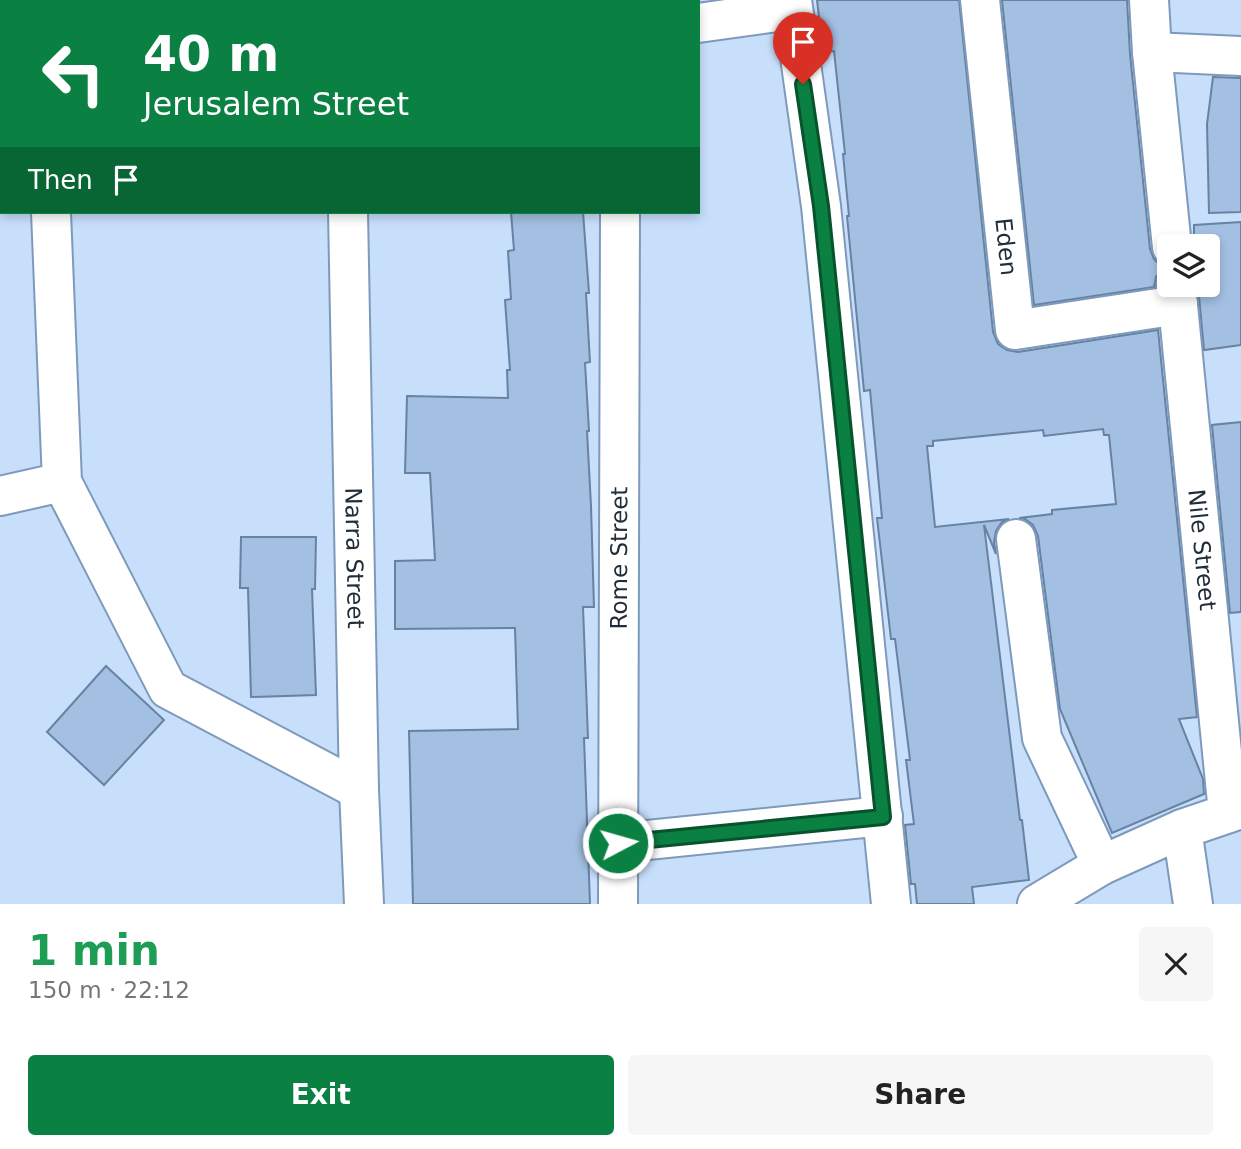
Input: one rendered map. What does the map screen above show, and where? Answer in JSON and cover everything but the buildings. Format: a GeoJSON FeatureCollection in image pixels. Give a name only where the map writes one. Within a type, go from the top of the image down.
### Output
{"type":"FeatureCollection","features":[{"type":"Feature","properties":{"kind":"street","name":"Eden"},"geometry":{"type":"LineString","coordinates":[[980,0],[1015,330],[1168,297]]}},
{"type":"Feature","properties":{"kind":"street"},"geometry":{"type":"LineString","coordinates":[[1149,0],[1171,234]]}},
{"type":"Feature","properties":{"kind":"street"},"geometry":{"type":"LineString","coordinates":[[700,23],[792,5],[821,206],[891,904]]}},
{"type":"Feature","properties":{"kind":"street"},"geometry":{"type":"LineString","coordinates":[[1152,52],[1241,56]]}},
{"type":"Feature","properties":{"kind":"street"},"geometry":{"type":"LineString","coordinates":[[51,214],[62,482],[168,689],[359,790]]}},
{"type":"Feature","properties":{"kind":"street","name":"Narra Street"},"geometry":{"type":"LineString","coordinates":[[348,214],[359,790],[364,904]]}},
{"type":"Feature","properties":{"kind":"street","name":"Rome Street"},"geometry":{"type":"LineString","coordinates":[[618,904],[620,214]]}},
{"type":"Feature","properties":{"kind":"street","name":"Nile Street"},"geometry":{"type":"LineString","coordinates":[[1177,297],[1234,811]]}},
{"type":"Feature","properties":{"kind":"street"},"geometry":{"type":"LineString","coordinates":[[0,496],[62,482]]}},
{"type":"Feature","properties":{"kind":"street"},"geometry":{"type":"LineString","coordinates":[[1016,539],[1042,738],[1102,865]]}},
{"type":"Feature","properties":{"kind":"street"},"geometry":{"type":"LineString","coordinates":[[1037,904],[1102,865],[1182,829],[1234,811]]}},
{"type":"Feature","properties":{"kind":"street"},"geometry":{"type":"LineString","coordinates":[[618,843],[883,817]]}},
{"type":"Feature","properties":{"kind":"street"},"geometry":{"type":"LineString","coordinates":[[1182,829],[1194,904]]}},
{"type":"Feature","properties":{"kind":"route"},"geometry":{"type":"LineString","coordinates":[[618,843],[883,817],[821,206],[803,84]]}}]}
